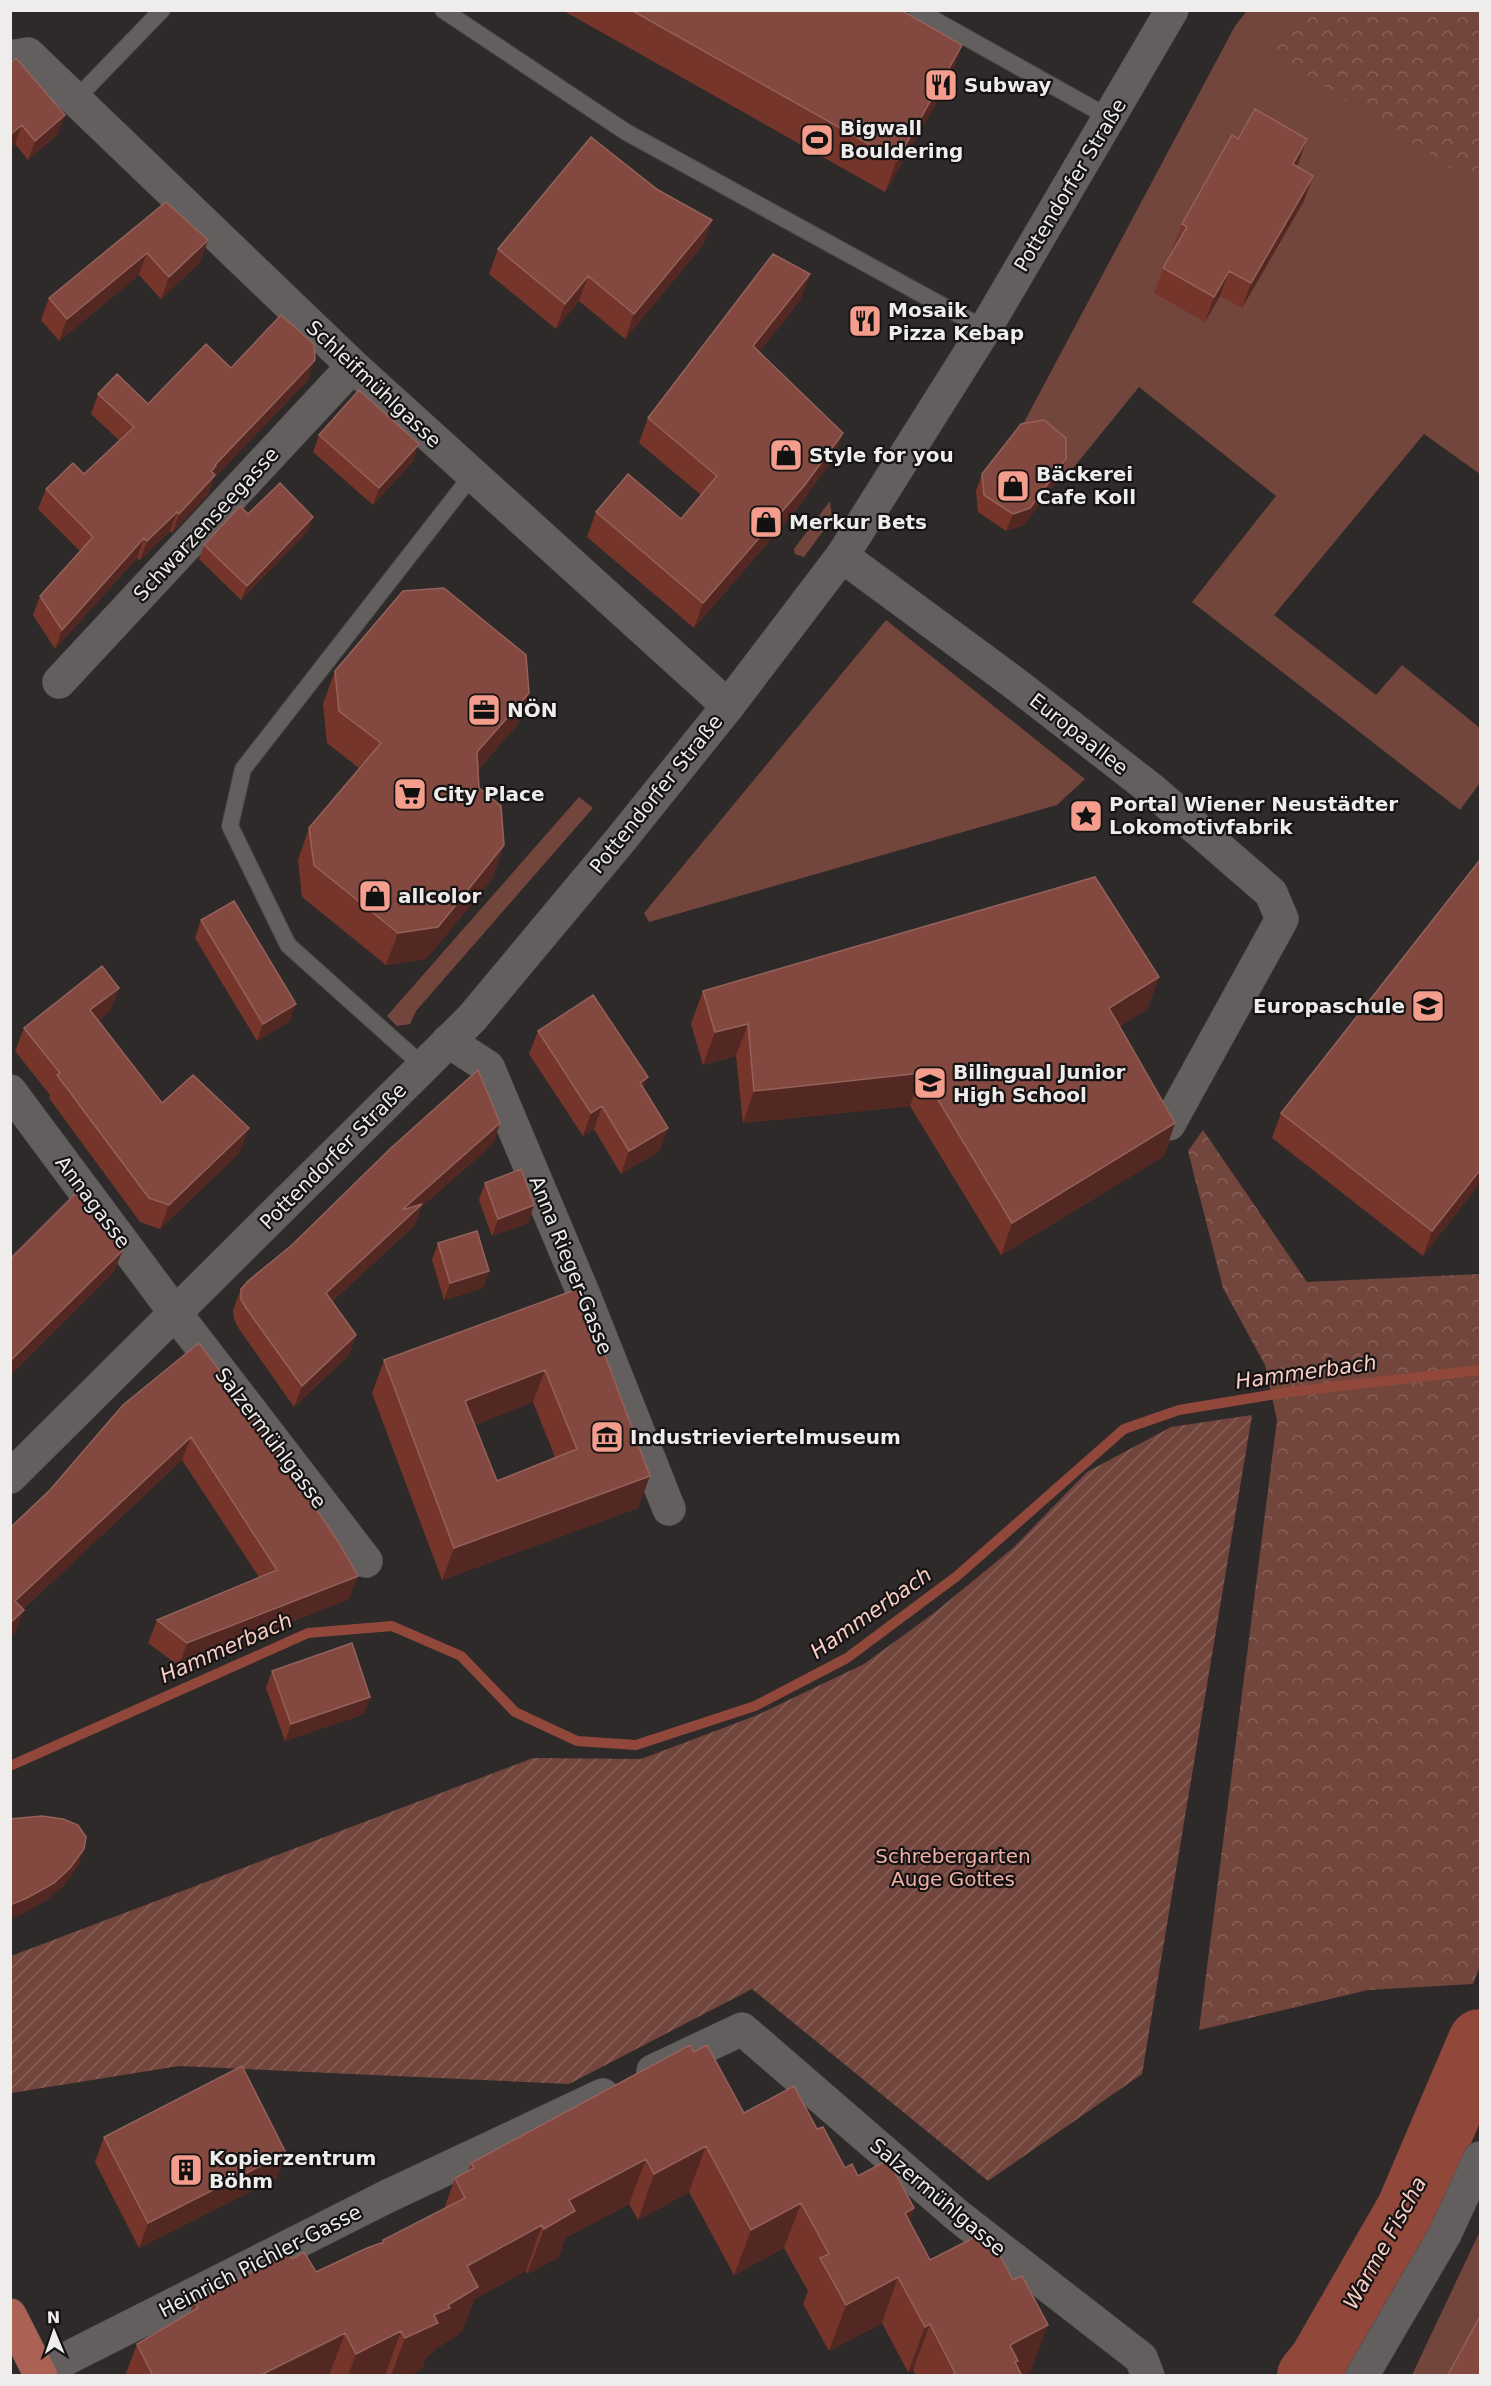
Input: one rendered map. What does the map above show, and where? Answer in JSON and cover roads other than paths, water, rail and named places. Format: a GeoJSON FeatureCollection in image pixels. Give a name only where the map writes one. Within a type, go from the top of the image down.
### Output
{"type":"FeatureCollection","features":[{"type":"Feature","properties":{"kind":"main road"},"geometry":{"type":"LineString","coordinates":[[10,2315],[40,2374]]}},
{"type":"Feature","properties":{"kind":"street","name":"Pottendorfer Straße"},"geometry":{"type":"LineString","coordinates":[[10,1477],[472,1017],[728,706],[842,556],[985,329],[1172,10]]}},
{"type":"Feature","properties":{"kind":"street","name":"Schleifmühlgasse"},"geometry":{"type":"LineString","coordinates":[[19,56],[74,101],[353,366],[728,706]]}},
{"type":"Feature","properties":{"kind":"street","name":"Schwarzenseegasse"},"geometry":{"type":"LineString","coordinates":[[59,682],[353,366]]}},
{"type":"Feature","properties":{"kind":"street","name":"Europaallee"},"geometry":{"type":"LineString","coordinates":[[842,556],[1151,789],[1271,893],[1282,919],[1169,1124]]}},
{"type":"Feature","properties":{"kind":"street","name":"Anna Rieger-Gasse"},"geometry":{"type":"LineString","coordinates":[[448,1041],[488,1067],[584,1294],[669,1509]]}},
{"type":"Feature","properties":{"kind":"street","name":"Annagasse"},"geometry":{"type":"LineString","coordinates":[[10,1091],[176,1314]]}},
{"type":"Feature","properties":{"kind":"street","name":"Salzermühlgasse"},"geometry":{"type":"LineString","coordinates":[[176,1314],[366,1562]]}},
{"type":"Feature","properties":{"kind":"street","name":"Salzermühlgasse"},"geometry":{"type":"LineString","coordinates":[[742,2029],[958,2216],[1144,2367]]}},
{"type":"Feature","properties":{"kind":"street","name":"Heinrich Pichler-Gasse"},"geometry":{"type":"LineString","coordinates":[[40,2374],[388,2196],[742,2029]]}},
{"type":"Feature","properties":{"kind":"street"},"geometry":{"type":"LineString","coordinates":[[1362,2376],[1445,2234],[1480,2158]]}},
{"type":"Feature","properties":{"kind":"lane"},"geometry":{"type":"LineString","coordinates":[[74,101],[162,10]]}},
{"type":"Feature","properties":{"kind":"lane"},"geometry":{"type":"LineString","coordinates":[[443,10],[626,132],[985,329]]}},
{"type":"Feature","properties":{"kind":"lane"},"geometry":{"type":"LineString","coordinates":[[916,10],[1110,118]]}},
{"type":"Feature","properties":{"kind":"lane"},"geometry":{"type":"LineString","coordinates":[[423,1066],[288,945],[230,826],[243,769],[473,474]]}},
{"type":"Feature","properties":{"kind":"waterway","name":"Hammerbach"},"geometry":{"type":"LineString","coordinates":[[10,1766],[308,1633],[392,1626],[461,1656],[515,1712],[577,1741],[636,1745],[755,1706],[847,1658],[957,1576],[1124,1429],[1179,1410],[1288,1392],[1480,1370]]}},
{"type":"Feature","properties":{"kind":"waterway","name":"Warme Fischa"},"geometry":{"type":"LineString","coordinates":[[1309,2376],[1321,2361],[1408,2210],[1480,2041]]}},
{"type":"Feature","properties":{"kind":"place","name":"Subway"},"geometry":{"type":"Point","coordinates":[941,85]}},
{"type":"Feature","properties":{"kind":"place","name":"Bigwall Bouldering"},"geometry":{"type":"Point","coordinates":[817,140]}},
{"type":"Feature","properties":{"kind":"place","name":"Mosaik Pizza Kebap"},"geometry":{"type":"Point","coordinates":[865,321]}},
{"type":"Feature","properties":{"kind":"place","name":"Style for you"},"geometry":{"type":"Point","coordinates":[786,455]}},
{"type":"Feature","properties":{"kind":"place","name":"Bäckerei Cafe Koll"},"geometry":{"type":"Point","coordinates":[1013,486]}},
{"type":"Feature","properties":{"kind":"place","name":"Merkur Bets"},"geometry":{"type":"Point","coordinates":[766,522]}},
{"type":"Feature","properties":{"kind":"place","name":"NÖN"},"geometry":{"type":"Point","coordinates":[484,710]}},
{"type":"Feature","properties":{"kind":"place","name":"City Place"},"geometry":{"type":"Point","coordinates":[410,794]}},
{"type":"Feature","properties":{"kind":"place","name":"Portal Wiener Neustädter Lokomotivfabrik"},"geometry":{"type":"Point","coordinates":[1086,816]}},
{"type":"Feature","properties":{"kind":"place","name":"allcolor"},"geometry":{"type":"Point","coordinates":[375,896]}},
{"type":"Feature","properties":{"kind":"place","name":"Europaschule"},"geometry":{"type":"Point","coordinates":[1428,1006]}},
{"type":"Feature","properties":{"kind":"place","name":"Bilingual Junior High School"},"geometry":{"type":"Point","coordinates":[930,1083]}},
{"type":"Feature","properties":{"kind":"place","name":"Industrieviertelmuseum"},"geometry":{"type":"Point","coordinates":[607,1437]}},
{"type":"Feature","properties":{"kind":"place","name":"Kopierzentrum Böhm"},"geometry":{"type":"Point","coordinates":[186,2170]}},
{"type":"Feature","properties":{"kind":"park label","name":"Schrebergarten Auge Gottes"},"geometry":{"type":"Point","coordinates":[953,1868]}}]}
